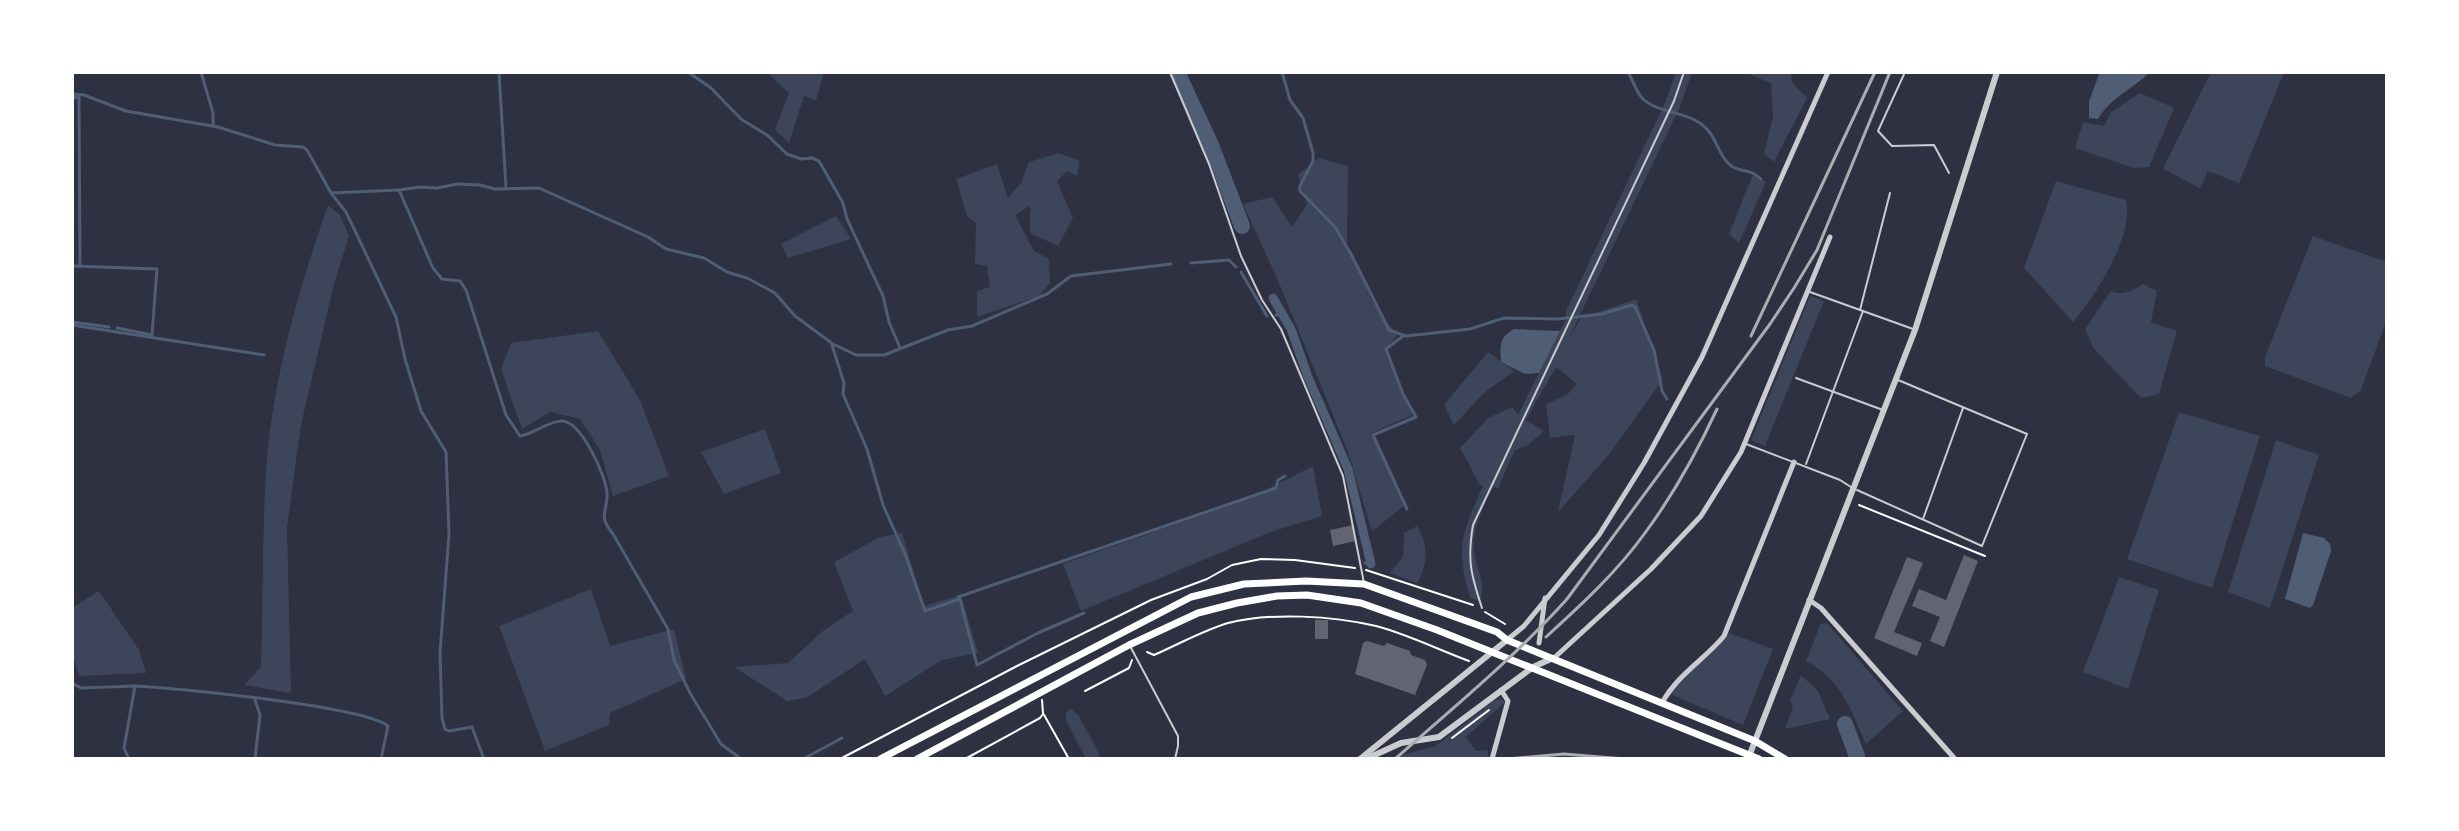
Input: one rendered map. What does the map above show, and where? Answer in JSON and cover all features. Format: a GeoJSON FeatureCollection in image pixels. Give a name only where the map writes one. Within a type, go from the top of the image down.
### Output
{"type":"FeatureCollection","features":[{"type":"Feature","properties":{"kind":"main road"},"geometry":{"type":"LineString","coordinates":[[880,759],[1191,597],[1244,584],[1306,581],[1364,584],[1497,632],[1507,640],[1755,741],[1785,759]]}},
{"type":"Feature","properties":{"kind":"main road"},"geometry":{"type":"LineString","coordinates":[[917,759],[1129,645],[1198,613],[1277,596],[1307,595],[1361,603],[1493,651],[1759,759]]}},
{"type":"Feature","properties":{"kind":"street"},"geometry":{"type":"LineString","coordinates":[[1363,759],[1524,626],[1599,535],[1644,463],[1702,357],[1828,72]]}},
{"type":"Feature","properties":{"kind":"street"},"geometry":{"type":"LineString","coordinates":[[1749,757],[1915,330],[1997,72]]}},
{"type":"Feature","properties":{"kind":"street"},"geometry":{"type":"LineString","coordinates":[[1363,759],[1401,743],[1439,737],[1533,667],[1554,658],[1651,569],[1701,516],[1745,443],[1830,237]]}},
{"type":"Feature","properties":{"kind":"street"},"geometry":{"type":"LineString","coordinates":[[1662,704],[1671,686],[1712,651],[1724,636],[1794,462]]}},
{"type":"Feature","properties":{"kind":"street"},"geometry":{"type":"LineString","coordinates":[[1539,643],[1546,597]]}},
{"type":"Feature","properties":{"kind":"street"},"geometry":{"type":"LineString","coordinates":[[1809,600],[1818,605],[1955,759]]}},
{"type":"Feature","properties":{"kind":"street"},"geometry":{"type":"LineString","coordinates":[[1492,759],[1508,701],[1501,690]]}},
{"type":"Feature","properties":{"kind":"lane"},"geometry":{"type":"LineString","coordinates":[[1170,72],[1209,164],[1241,256],[1262,300],[1281,329],[1343,476],[1364,584]]}},
{"type":"Feature","properties":{"kind":"lane"},"geometry":{"type":"LineString","coordinates":[[1482,608],[1468,552],[1473,525],[1674,101],[1684,72]]}},
{"type":"Feature","properties":{"kind":"lane"},"geometry":{"type":"LineString","coordinates":[[1905,72],[1878,131],[1892,146],[1934,145],[1949,173]]}},
{"type":"Feature","properties":{"kind":"lane"},"geometry":{"type":"LineString","coordinates":[[1805,466],[1862,311],[1890,193]]}},
{"type":"Feature","properties":{"kind":"lane"},"geometry":{"type":"LineString","coordinates":[[1808,292],[1915,330]]}},
{"type":"Feature","properties":{"kind":"lane"},"geometry":{"type":"LineString","coordinates":[[1796,378],[1884,411]]}},
{"type":"Feature","properties":{"kind":"lane"},"geometry":{"type":"LineString","coordinates":[[1745,443],[1840,480],[1982,546],[2027,434],[1897,379]]}},
{"type":"Feature","properties":{"kind":"lane"},"geometry":{"type":"LineString","coordinates":[[1923,521],[1964,407]]}},
{"type":"Feature","properties":{"kind":"lane"},"geometry":{"type":"LineString","coordinates":[[1129,645],[1178,736],[1175,759]]}},
{"type":"Feature","properties":{"kind":"path"},"geometry":{"type":"LineString","coordinates":[[1859,505],[1985,556]]}},
{"type":"Feature","properties":{"kind":"path"},"geometry":{"type":"LineString","coordinates":[[1147,652],[1154,655],[1204,631],[1229,623],[1291,615],[1376,626],[1470,662]]}},
{"type":"Feature","properties":{"kind":"path"},"geometry":{"type":"LineString","coordinates":[[1085,691],[1129,668],[1132,659]]}},
{"type":"Feature","properties":{"kind":"path"},"geometry":{"type":"LineString","coordinates":[[840,759],[1027,662]]}},
{"type":"Feature","properties":{"kind":"path"},"geometry":{"type":"LineString","coordinates":[[965,759],[1040,718],[1043,713],[1069,759]]}},
{"type":"Feature","properties":{"kind":"shaded area"},"geometry":{"type":"Polygon","coordinates":[[[767,72],[824,72],[816,100],[804,96],[789,143],[775,130],[789,93],[767,72]]]}},
{"type":"Feature","properties":{"kind":"shaded area"},"geometry":{"type":"Polygon","coordinates":[[[1676,72],[1692,72],[1680,107],[1568,340],[1581,318],[1636,299],[1663,379],[1607,457],[1558,512],[1575,435],[1550,438],[1546,404],[1567,395],[1577,384],[1556,367],[1526,420],[1544,431],[1528,445],[1515,450],[1498,488],[1493,487],[1479,518],[1474,550],[1482,593],[1480,601],[1470,598],[1463,565],[1463,540],[1483,486],[1460,448],[1488,418],[1512,407],[1518,415],[1566,319],[1566,311],[1665,103],[1676,72]]]}},
{"type":"Feature","properties":{"kind":"shaded area"},"geometry":{"type":"Polygon","coordinates":[[[1744,72],[1791,72],[1792,82],[1807,98],[1774,162],[1764,154],[1773,116],[1771,83],[1744,72]]]}},
{"type":"Feature","properties":{"kind":"shaded area"},"geometry":{"type":"Polygon","coordinates":[[[2100,72],[2150,72],[2109,105],[2098,119],[2089,118],[2089,101],[2100,72]]]}},
{"type":"Feature","properties":{"kind":"shaded area"},"geometry":{"type":"Polygon","coordinates":[[[2211,72],[2284,72],[2239,183],[2208,171],[2200,188],[2163,169],[2211,72]]]}},
{"type":"Feature","properties":{"kind":"shaded area"},"geometry":{"type":"Polygon","coordinates":[[[2140,93],[2174,108],[2149,167],[2134,168],[2075,148],[2083,122],[2104,126],[2111,112],[2140,93]]]}},
{"type":"Feature","properties":{"kind":"shaded area"},"geometry":{"type":"Polygon","coordinates":[[[1059,153],[1080,161],[1077,176],[1067,171],[1057,181],[1073,218],[1058,246],[1030,233],[1030,206],[1015,215],[1034,251],[1049,259],[1050,283],[1039,296],[977,317],[977,291],[990,287],[987,266],[975,264],[976,223],[967,216],[956,179],[997,164],[1008,198],[1021,183],[1029,162],[1059,153]]]}},
{"type":"Feature","properties":{"kind":"shaded area"},"geometry":{"type":"Polygon","coordinates":[[[1319,158],[1348,166],[1347,246],[1372,301],[1397,336],[1387,347],[1412,415],[1372,433],[1404,506],[1372,531],[1348,452],[1243,204],[1272,197],[1292,227],[1307,204],[1298,175],[1319,158]]]}},
{"type":"Feature","properties":{"kind":"shaded area"},"geometry":{"type":"Polygon","coordinates":[[[1753,174],[1766,182],[1739,243],[1729,234],[1753,174]]]}},
{"type":"Feature","properties":{"kind":"shaded area"},"geometry":{"type":"Polygon","coordinates":[[[2056,181],[2126,200],[2127,215],[2119,248],[2102,281],[2073,322],[2024,268],[2056,181]]]}},
{"type":"Feature","properties":{"kind":"shaded area"},"geometry":{"type":"Polygon","coordinates":[[[328,205],[340,215],[349,236],[334,284],[301,425],[287,527],[291,693],[244,685],[261,667],[265,496],[274,404],[297,303],[328,205]]]}},
{"type":"Feature","properties":{"kind":"shaded area"},"geometry":{"type":"Polygon","coordinates":[[[836,216],[851,239],[788,258],[781,244],[836,216]]]}},
{"type":"Feature","properties":{"kind":"shaded area"},"geometry":{"type":"Polygon","coordinates":[[[2313,236],[2387,262],[2387,319],[2361,390],[2351,398],[2265,366],[2265,357],[2313,236]]]}},
{"type":"Feature","properties":{"kind":"shaded area"},"geometry":{"type":"Polygon","coordinates":[[[2143,284],[2157,291],[2151,322],[2177,331],[2159,394],[2141,398],[2094,349],[2085,329],[2111,291],[2127,292],[2143,284]]]}},
{"type":"Feature","properties":{"kind":"shaded area"},"geometry":{"type":"Polygon","coordinates":[[[1810,296],[1824,301],[1765,446],[1751,440],[1810,296]]]}},
{"type":"Feature","properties":{"kind":"shaded area"},"geometry":{"type":"Polygon","coordinates":[[[1514,329],[1560,331],[1539,373],[1525,374],[1501,362],[1502,342],[1514,329]]]}},
{"type":"Feature","properties":{"kind":"shaded area"},"geometry":{"type":"Polygon","coordinates":[[[598,331],[640,400],[669,476],[613,496],[600,450],[580,419],[550,412],[522,429],[501,369],[511,343],[598,331]]]}},
{"type":"Feature","properties":{"kind":"shaded area"},"geometry":{"type":"Polygon","coordinates":[[[1488,352],[1514,371],[1484,393],[1454,425],[1444,405],[1488,352]]]}},
{"type":"Feature","properties":{"kind":"shaded area"},"geometry":{"type":"Polygon","coordinates":[[[2179,412],[2260,436],[2212,588],[2127,559],[2179,412]]]}},
{"type":"Feature","properties":{"kind":"shaded area"},"geometry":{"type":"Polygon","coordinates":[[[765,429],[781,473],[724,494],[701,452],[765,429]]]}},
{"type":"Feature","properties":{"kind":"shaded area"},"geometry":{"type":"Polygon","coordinates":[[[2276,440],[2319,455],[2270,608],[2228,592],[2276,440]]]}},
{"type":"Feature","properties":{"kind":"shaded area"},"geometry":{"type":"Polygon","coordinates":[[[1313,466],[1322,516],[1268,533],[1081,611],[1063,564],[1250,498],[1313,466]]]}},
{"type":"Feature","properties":{"kind":"shaded area"},"geometry":{"type":"Polygon","coordinates":[[[1417,526],[1426,554],[1417,583],[1390,573],[1403,557],[1404,533],[1417,526]]]}},
{"type":"Feature","properties":{"kind":"shaded area"},"geometry":{"type":"Polygon","coordinates":[[[902,533],[924,606],[961,595],[978,653],[942,660],[885,696],[865,659],[806,698],[787,701],[734,667],[788,663],[824,630],[853,611],[834,562],[880,537],[902,533]]]}},
{"type":"Feature","properties":{"kind":"shaded area"},"geometry":{"type":"Polygon","coordinates":[[[2303,533],[2324,538],[2330,544],[2331,551],[2310,608],[2285,599],[2303,533]]]}},
{"type":"Feature","properties":{"kind":"shaded area"},"geometry":{"type":"Polygon","coordinates":[[[2119,577],[2159,590],[2128,689],[2083,672],[2119,577]]]}},
{"type":"Feature","properties":{"kind":"shaded area"},"geometry":{"type":"Polygon","coordinates":[[[591,589],[610,646],[674,629],[686,679],[610,713],[609,725],[545,751],[499,626],[591,589]]]}},
{"type":"Feature","properties":{"kind":"shaded area"},"geometry":{"type":"Polygon","coordinates":[[[99,591],[139,650],[146,673],[79,676],[72,653],[72,608],[99,591]]]}},
{"type":"Feature","properties":{"kind":"shaded area"},"geometry":{"type":"Polygon","coordinates":[[[1823,623],[1828,624],[1903,711],[1866,744],[1836,686],[1806,661],[1823,623]]]}},
{"type":"Feature","properties":{"kind":"shaded area"},"geometry":{"type":"Polygon","coordinates":[[[1727,632],[1773,649],[1743,725],[1670,694],[1727,632]]]}},
{"type":"Feature","properties":{"kind":"shaded area"},"geometry":{"type":"Polygon","coordinates":[[[1801,675],[1818,691],[1830,719],[1785,729],[1793,707],[1790,700],[1801,675]]]}},
{"type":"Feature","properties":{"kind":"shaded area"},"geometry":{"type":"Polygon","coordinates":[[[1495,700],[1505,702],[1466,737],[1476,751],[1487,750],[1489,758],[1387,759],[1436,746],[1495,700]]]}},
{"type":"Feature","properties":{"kind":"shaded area"},"geometry":{"type":"Polygon","coordinates":[[[1071,709],[1079,716],[1102,759],[1086,759],[1066,720],[1066,713],[1071,709]]]}},
{"type":"Feature","properties":{"kind":"building"},"geometry":{"type":"Polygon","coordinates":[[[1353,525],[1356,541],[1333,546],[1330,530],[1353,525]]]}},
{"type":"Feature","properties":{"kind":"building"},"geometry":{"type":"Polygon","coordinates":[[[1964,555],[1978,561],[1944,647],[1930,641],[1940,617],[1912,606],[1919,589],[1946,600],[1964,555]]]}},
{"type":"Feature","properties":{"kind":"building"},"geometry":{"type":"Polygon","coordinates":[[[1907,557],[1923,563],[1894,632],[1922,643],[1917,656],[1874,638],[1907,557]]]}},
{"type":"Feature","properties":{"kind":"building"},"geometry":{"type":"Polygon","coordinates":[[[1315,620],[1328,620],[1328,639],[1315,639],[1315,620]]]}},
{"type":"Feature","properties":{"kind":"building"},"geometry":{"type":"Polygon","coordinates":[[[1367,641],[1384,646],[1387,643],[1425,660],[1427,665],[1415,695],[1355,674],[1363,643],[1367,641]]]}},
{"type":"Feature","properties":{"kind":"waterway"},"geometry":{"type":"LineString","coordinates":[[201,72],[213,113],[213,126]]}},
{"type":"Feature","properties":{"kind":"waterway"},"geometry":{"type":"LineString","coordinates":[[499,72],[506,188]]}},
{"type":"Feature","properties":{"kind":"waterway"},"geometry":{"type":"LineString","coordinates":[[688,72],[787,154],[819,161],[843,203],[847,219],[883,296],[900,348]]}},
{"type":"Feature","properties":{"kind":"waterway"},"geometry":{"type":"LineString","coordinates":[[1177,72],[1211,145],[1242,226]]}},
{"type":"Feature","properties":{"kind":"waterway"},"geometry":{"type":"LineString","coordinates":[[1282,72],[1290,100],[1303,118],[1313,153],[1313,161],[1300,191],[1335,227],[1389,330],[1406,336],[1470,329],[1504,318],[1558,319],[1602,314],[1632,305],[1654,350],[1662,391],[1667,399]]}},
{"type":"Feature","properties":{"kind":"waterway"},"geometry":{"type":"LineString","coordinates":[[1628,72],[1638,93],[1649,104],[1700,123],[1728,163],[1761,179]]}},
{"type":"Feature","properties":{"kind":"waterway"},"geometry":{"type":"LineString","coordinates":[[72,94],[84,95],[126,111],[218,127],[275,145],[303,147],[346,212],[396,317],[421,411],[446,452],[449,534],[440,653],[442,718],[445,729],[449,731],[472,727],[484,759]]}},
{"type":"Feature","properties":{"kind":"waterway"},"geometry":{"type":"LineString","coordinates":[[72,98],[79,97],[80,266]]}},
{"type":"Feature","properties":{"kind":"waterway"},"geometry":{"type":"LineString","coordinates":[[399,190],[457,184],[495,189],[539,188],[648,237],[666,249],[704,258],[727,272],[747,278],[775,293],[795,316],[833,344],[856,355],[884,355],[948,330],[972,326],[1047,294],[1071,276],[1171,264]]}},
{"type":"Feature","properties":{"kind":"waterway"},"geometry":{"type":"LineString","coordinates":[[332,193],[399,190],[433,268],[442,279],[460,281],[466,290],[506,415],[520,436],[562,421],[569,423],[584,439],[606,485],[605,522],[668,629],[674,660],[690,693],[721,744],[741,759]]}},
{"type":"Feature","properties":{"kind":"waterway"},"geometry":{"type":"LineString","coordinates":[[1191,263],[1229,260],[1236,267]]}},
{"type":"Feature","properties":{"kind":"waterway"},"geometry":{"type":"LineString","coordinates":[[72,266],[157,269],[152,335]]}},
{"type":"Feature","properties":{"kind":"waterway"},"geometry":{"type":"LineString","coordinates":[[1241,272],[1267,316]]}},
{"type":"Feature","properties":{"kind":"waterway"},"geometry":{"type":"LineString","coordinates":[[1273,298],[1291,329],[1348,469],[1371,564]]}},
{"type":"Feature","properties":{"kind":"waterway"},"geometry":{"type":"LineString","coordinates":[[1276,315],[1282,314]]}},
{"type":"Feature","properties":{"kind":"waterway"},"geometry":{"type":"LineString","coordinates":[[72,322],[109,327]]}},
{"type":"Feature","properties":{"kind":"waterway"},"geometry":{"type":"LineString","coordinates":[[72,325],[264,355]]}},
{"type":"Feature","properties":{"kind":"waterway"},"geometry":{"type":"LineString","coordinates":[[117,328],[152,335]]}},
{"type":"Feature","properties":{"kind":"waterway"},"geometry":{"type":"LineString","coordinates":[[1403,336],[1386,349],[1403,394],[1416,417],[1373,435],[1407,509]]}},
{"type":"Feature","properties":{"kind":"waterway"},"geometry":{"type":"LineString","coordinates":[[832,345],[844,383],[843,394],[867,449],[883,505],[905,554],[925,611],[960,599],[977,665],[1084,613]]}},
{"type":"Feature","properties":{"kind":"waterway"},"geometry":{"type":"LineString","coordinates":[[958,597],[1276,488],[1278,480],[1285,476]]}},
{"type":"Feature","properties":{"kind":"waterway"},"geometry":{"type":"LineString","coordinates":[[1365,563],[1371,564]]}},
{"type":"Feature","properties":{"kind":"waterway"},"geometry":{"type":"LineString","coordinates":[[72,683],[81,688],[135,686],[124,748],[129,759]]}},
{"type":"Feature","properties":{"kind":"waterway"},"geometry":{"type":"LineString","coordinates":[[135,686],[268,699],[372,719],[388,726],[381,759]]}},
{"type":"Feature","properties":{"kind":"waterway"},"geometry":{"type":"LineString","coordinates":[[255,700],[260,715],[255,759]]}},
{"type":"Feature","properties":{"kind":"waterway"},"geometry":{"type":"LineString","coordinates":[[1845,724],[1858,759]]}},
{"type":"Feature","properties":{"kind":"waterway"},"geometry":{"type":"LineString","coordinates":[[803,759],[842,738]]}},
{"type":"Feature","properties":{"kind":"railway"},"geometry":{"type":"LineString","coordinates":[[1751,336],[1875,72]]}},
{"type":"Feature","properties":{"kind":"railway"},"geometry":{"type":"LineString","coordinates":[[1395,759],[1505,661],[1567,599],[1770,324],[1817,250],[1890,72]]}},
{"type":"Feature","properties":{"kind":"railway"},"geometry":{"type":"LineString","coordinates":[[1546,637],[1611,575],[1645,533],[1684,473],[1717,409]]}},
{"type":"Feature","properties":{"kind":"railway"},"geometry":{"type":"LineString","coordinates":[[1507,759],[1564,754],[1625,759]]}}]}
